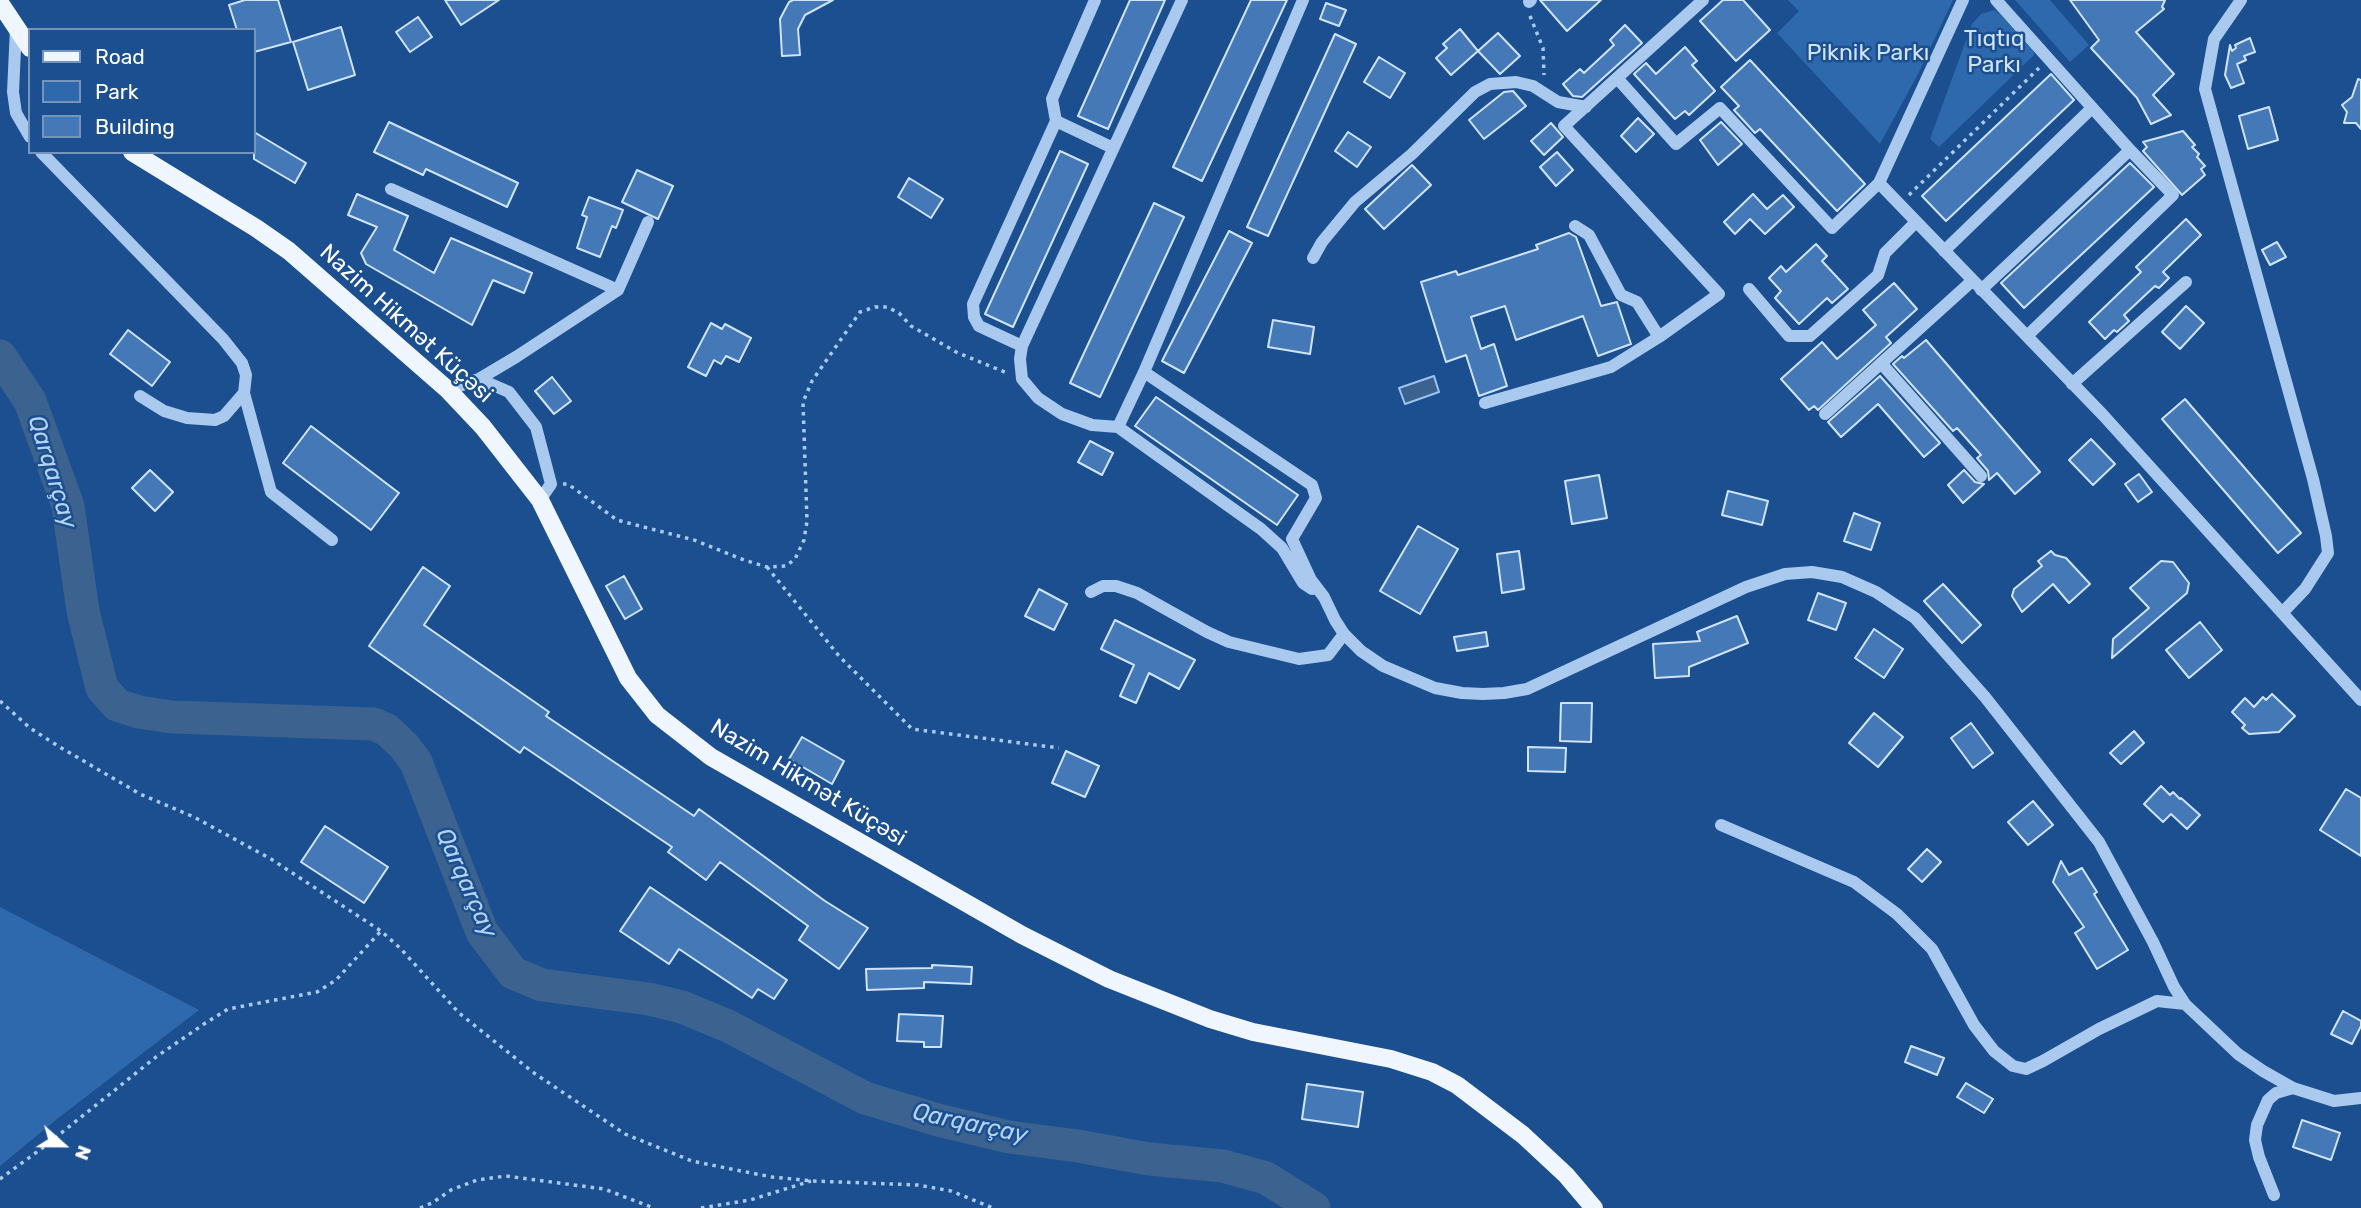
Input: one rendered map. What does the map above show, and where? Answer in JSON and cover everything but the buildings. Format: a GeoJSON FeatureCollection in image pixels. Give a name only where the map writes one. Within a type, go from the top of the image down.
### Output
{"type":"FeatureCollection","features":[{"type":"Feature","properties":{"kind":"main road"},"geometry":{"type":"LineString","coordinates":[[15,0],[16,27]]}},
{"type":"Feature","properties":{"kind":"main road"},"geometry":{"type":"LineString","coordinates":[[0,3],[28,45]]}},
{"type":"Feature","properties":{"kind":"main road","name":"Nazim Hikmət Küçəsi"},"geometry":{"type":"LineString","coordinates":[[135,154],[289,251],[448,390],[483,427],[540,500],[628,678],[657,715],[710,757],[1022,935],[1109,979],[1210,1019],[1253,1032],[1391,1059],[1432,1072],[1457,1085],[1523,1135],[1594,1208]]}},
{"type":"Feature","properties":{"kind":"street"},"geometry":{"type":"LineString","coordinates":[[1022,346],[979,326],[974,317],[973,304],[1056,121],[1052,99],[1095,0]]}},
{"type":"Feature","properties":{"kind":"street"},"geometry":{"type":"LineString","coordinates":[[1182,0],[1022,346],[1022,379],[1038,398],[1062,414],[1091,425],[1118,427],[1261,528],[1282,548],[1303,583],[1324,597]]}},
{"type":"Feature","properties":{"kind":"street"},"geometry":{"type":"LineString","coordinates":[[1118,427],[1303,0]]}},
{"type":"Feature","properties":{"kind":"street"},"geometry":{"type":"LineString","coordinates":[[1485,403],[1611,367],[1719,294],[1564,126],[1703,0]]}},
{"type":"Feature","properties":{"kind":"street"},"geometry":{"type":"LineString","coordinates":[[1617,78],[1676,144],[1720,108],[1832,228],[1879,183],[1963,0]]}},
{"type":"Feature","properties":{"kind":"street"},"geometry":{"type":"LineString","coordinates":[[1996,0],[2091,109],[2173,195],[2027,336]]}},
{"type":"Feature","properties":{"kind":"street"},"geometry":{"type":"LineString","coordinates":[[2241,0],[2214,39],[2205,89],[2313,479],[2328,554],[2305,589],[2283,612]]}},
{"type":"Feature","properties":{"kind":"street"},"geometry":{"type":"LineString","coordinates":[[16,27],[13,92],[16,113],[28,134]]}},
{"type":"Feature","properties":{"kind":"street"},"geometry":{"type":"LineString","coordinates":[[1313,258],[1322,242],[1355,202],[1412,154],[1475,92],[1490,84],[1516,82],[1534,86],[1558,102],[1586,107]]}},
{"type":"Feature","properties":{"kind":"street"},"geometry":{"type":"LineString","coordinates":[[1944,251],[2091,109]]}},
{"type":"Feature","properties":{"kind":"street"},"geometry":{"type":"LineString","coordinates":[[1056,121],[1113,148]]}},
{"type":"Feature","properties":{"kind":"street"},"geometry":{"type":"LineString","coordinates":[[1825,414],[1881,363],[1977,286],[2130,150]]}},
{"type":"Feature","properties":{"kind":"street"},"geometry":{"type":"LineString","coordinates":[[43,154],[223,339],[242,363],[246,375],[244,393],[271,492],[332,540]]}},
{"type":"Feature","properties":{"kind":"street"},"geometry":{"type":"LineString","coordinates":[[1879,183],[2072,384],[2361,699]]}},
{"type":"Feature","properties":{"kind":"street"},"geometry":{"type":"LineString","coordinates":[[391,189],[618,290]]}},
{"type":"Feature","properties":{"kind":"street"},"geometry":{"type":"LineString","coordinates":[[448,390],[479,379],[516,358],[618,290],[648,222]]}},
{"type":"Feature","properties":{"kind":"street"},"geometry":{"type":"LineString","coordinates":[[1748,289],[1789,336],[1810,336],[1878,275],[1885,253],[1916,222]]}},
{"type":"Feature","properties":{"kind":"street"},"geometry":{"type":"LineString","coordinates":[[1575,226],[1589,235],[1621,295],[1637,302],[1659,337]]}},
{"type":"Feature","properties":{"kind":"street"},"geometry":{"type":"LineString","coordinates":[[2072,384],[2186,282]]}},
{"type":"Feature","properties":{"kind":"street"},"geometry":{"type":"LineString","coordinates":[[1881,363],[1981,476]]}},
{"type":"Feature","properties":{"kind":"street"},"geometry":{"type":"LineString","coordinates":[[1144,372],[1312,485],[1317,498],[1292,539],[1282,548]]}},
{"type":"Feature","properties":{"kind":"street"},"geometry":{"type":"LineString","coordinates":[[479,379],[509,392],[536,427],[551,484],[540,500]]}},
{"type":"Feature","properties":{"kind":"street"},"geometry":{"type":"LineString","coordinates":[[140,396],[164,411],[187,418],[215,420],[225,416],[244,393]]}},
{"type":"Feature","properties":{"kind":"street"},"geometry":{"type":"LineString","coordinates":[[1292,539],[1311,580],[1324,597],[1335,620],[1360,651],[1383,666],[1434,688],[1462,693],[1504,694],[1527,690],[1735,592],[1785,574],[1812,572],[1842,577],[1876,592],[1915,618],[1985,697],[2099,842],[2185,1004],[2238,1054],[2293,1088],[2334,1101],[2361,1098]]}},
{"type":"Feature","properties":{"kind":"street"},"geometry":{"type":"LineString","coordinates":[[1091,592],[1103,586],[1116,586],[1137,593],[1229,642],[1299,659],[1328,655],[1344,634]]}},
{"type":"Feature","properties":{"kind":"street"},"geometry":{"type":"LineString","coordinates":[[1721,825],[1854,882],[1897,914],[1932,949],[1974,1025],[1994,1051],[2013,1066],[2026,1069],[2157,1001],[2185,1004]]}},
{"type":"Feature","properties":{"kind":"street"},"geometry":{"type":"LineString","coordinates":[[2274,1195],[2259,1157],[2255,1140],[2257,1125],[2268,1100],[2276,1093],[2293,1088]]}},
{"type":"Feature","properties":{"kind":"path"},"geometry":{"type":"LineString","coordinates":[[1530,1],[1530,16],[1543,48],[1545,95]]}},
{"type":"Feature","properties":{"kind":"path"},"geometry":{"type":"LineString","coordinates":[[1899,205],[2048,59]]}},
{"type":"Feature","properties":{"kind":"path"},"geometry":{"type":"LineString","coordinates":[[551,484],[568,484],[617,520],[694,540],[767,567],[786,566],[795,559],[804,540],[807,521],[803,402],[812,381],[860,312],[875,307],[887,307],[899,313],[911,326],[956,352],[1022,379]]}},
{"type":"Feature","properties":{"kind":"path"},"geometry":{"type":"LineString","coordinates":[[767,567],[839,656],[912,729],[1059,748]]}},
{"type":"Feature","properties":{"kind":"path"},"geometry":{"type":"LineString","coordinates":[[0,701],[30,728],[58,747],[140,794],[194,817],[271,859],[381,931],[459,1013],[534,1073],[625,1134],[692,1161],[772,1177],[918,1185],[950,1191],[993,1208]]}},
{"type":"Feature","properties":{"kind":"path"},"geometry":{"type":"LineString","coordinates":[[0,1179],[156,1057],[204,1024],[228,1009],[317,992],[335,980],[381,931]]}},
{"type":"Feature","properties":{"kind":"path"},"geometry":{"type":"LineString","coordinates":[[420,1208],[450,1190],[477,1180],[506,1175],[604,1189],[654,1208]]}},
{"type":"Feature","properties":{"kind":"path"},"geometry":{"type":"LineString","coordinates":[[701,1208],[750,1200],[813,1181]]}},
{"type":"Feature","properties":{"kind":"green space","name":"Piknik Parkı"},"geometry":{"type":"Polygon","coordinates":[[[1788,0],[1953,0],[1918,74],[1880,144],[1777,33],[1799,11],[1788,0]]]}},
{"type":"Feature","properties":{"kind":"green space"},"geometry":{"type":"Polygon","coordinates":[[[2015,0],[2050,0],[2089,45],[2070,62],[2015,0]]]}},
{"type":"Feature","properties":{"kind":"green space","name":"Tıqtıq Parkı"},"geometry":{"type":"Polygon","coordinates":[[[1994,10],[2034,55],[1939,147],[1930,139],[1972,24],[1981,14],[1994,10]]]}},
{"type":"Feature","properties":{"kind":"green space"},"geometry":{"type":"Polygon","coordinates":[[[0,907],[199,1010],[0,1166],[0,907]]]}},
{"type":"Feature","properties":{"kind":"shaded area"},"geometry":{"type":"Polygon","coordinates":[[[1434,376],[1439,392],[1405,404],[1399,388],[1434,376]]]}},
{"type":"Feature","properties":{"kind":"waterway","name":"Qarqarçay"},"geometry":{"type":"LineString","coordinates":[[0,356],[30,401],[68,506],[83,611],[102,688],[117,705],[139,712],[172,717],[374,724],[387,730],[416,762],[482,932],[513,973],[542,985],[649,999],[682,1007],[728,1026],[865,1098],[938,1120],[1009,1137],[1149,1159],[1223,1166],[1266,1178],[1314,1208]]}}]}
